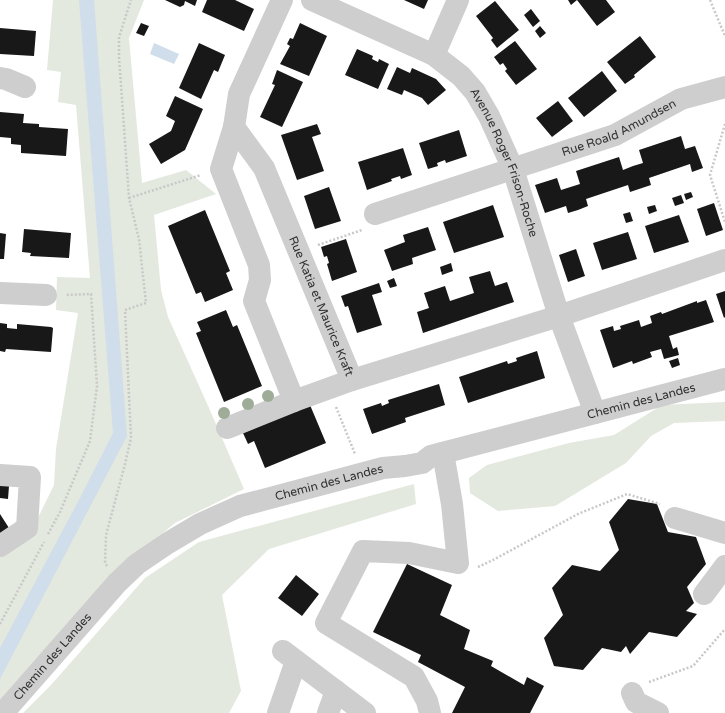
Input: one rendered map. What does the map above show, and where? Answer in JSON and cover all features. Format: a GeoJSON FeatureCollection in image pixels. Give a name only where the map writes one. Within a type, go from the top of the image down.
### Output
{"type":"FeatureCollection","features":[{"type":"Feature","properties":{"kind":"street"},"geometry":{"type":"LineString","coordinates":[[282,0],[239,94],[234,127],[221,169],[259,265],[260,280],[254,301],[294,401]]}},
{"type":"Feature","properties":{"kind":"street","name":"Avenue Roger Frison-Roche"},"geometry":{"type":"LineString","coordinates":[[312,0],[434,55],[461,76],[475,92],[489,116],[513,169],[559,316],[595,413]]}},
{"type":"Feature","properties":{"kind":"street"},"geometry":{"type":"LineString","coordinates":[[434,55],[458,0]]}},
{"type":"Feature","properties":{"kind":"street"},"geometry":{"type":"LineString","coordinates":[[0,78],[25,87]]}},
{"type":"Feature","properties":{"kind":"street","name":"Rue Roald Amundsen"},"geometry":{"type":"LineString","coordinates":[[375,214],[615,135],[681,99],[725,87]]}},
{"type":"Feature","properties":{"kind":"street","name":"Rue Katia et Maurice Kraft"},"geometry":{"type":"LineString","coordinates":[[234,127],[264,168],[352,380],[559,316]]}},
{"type":"Feature","properties":{"kind":"street"},"geometry":{"type":"LineString","coordinates":[[559,316],[725,260]]}},
{"type":"Feature","properties":{"kind":"street"},"geometry":{"type":"LineString","coordinates":[[0,292],[46,296]]}},
{"type":"Feature","properties":{"kind":"street","name":"Chemin des Landes"},"geometry":{"type":"LineString","coordinates":[[3,713],[117,583],[137,564],[200,524],[240,506],[383,468],[405,466],[422,462],[431,456],[725,379]]}},
{"type":"Feature","properties":{"kind":"street"},"geometry":{"type":"LineString","coordinates":[[228,428],[294,401],[352,380]]}},
{"type":"Feature","properties":{"kind":"street"},"geometry":{"type":"LineString","coordinates":[[430,713],[427,701],[414,677],[326,623],[363,551],[409,553],[458,563],[452,504],[443,453]]}},
{"type":"Feature","properties":{"kind":"street"},"geometry":{"type":"LineString","coordinates":[[0,475],[30,477],[28,528],[0,546]]}},
{"type":"Feature","properties":{"kind":"street"},"geometry":{"type":"LineString","coordinates":[[675,518],[725,533]]}},
{"type":"Feature","properties":{"kind":"street"},"geometry":{"type":"LineString","coordinates":[[704,594],[725,566]]}},
{"type":"Feature","properties":{"kind":"street"},"geometry":{"type":"LineString","coordinates":[[278,713],[290,656],[365,713]]}},
{"type":"Feature","properties":{"kind":"street"},"geometry":{"type":"LineString","coordinates":[[328,713],[336,691]]}},
{"type":"Feature","properties":{"kind":"street"},"geometry":{"type":"LineString","coordinates":[[632,693],[636,702],[658,713]]}},
{"type":"Feature","properties":{"kind":"path"},"geometry":{"type":"LineString","coordinates":[[117,583],[105,563],[106,535],[131,438],[125,310],[146,303],[139,239],[129,198],[119,50],[119,38],[131,0]]}},
{"type":"Feature","properties":{"kind":"path"},"geometry":{"type":"LineString","coordinates":[[710,0],[725,36]]}},
{"type":"Feature","properties":{"kind":"path"},"geometry":{"type":"LineString","coordinates":[[725,124],[710,175],[725,222]]}},
{"type":"Feature","properties":{"kind":"path"},"geometry":{"type":"LineString","coordinates":[[129,198],[221,169]]}},
{"type":"Feature","properties":{"kind":"path"},"geometry":{"type":"LineString","coordinates":[[298,251],[377,225],[375,214]]}},
{"type":"Feature","properties":{"kind":"path"},"geometry":{"type":"LineString","coordinates":[[0,624],[60,512],[90,441],[97,386],[91,294],[46,296]]}},
{"type":"Feature","properties":{"kind":"path"},"geometry":{"type":"LineString","coordinates":[[458,563],[476,568],[578,514],[627,494],[658,503],[675,518]]}},
{"type":"Feature","properties":{"kind":"path"},"geometry":{"type":"LineString","coordinates":[[632,693],[652,680],[693,666],[725,629]]}},
{"type":"Feature","properties":{"kind":"shaded area"},"geometry":{"type":"Polygon","coordinates":[[[53,0],[144,0],[129,38],[142,183],[186,170],[216,194],[154,215],[161,290],[168,317],[244,489],[175,523],[128,562],[0,703],[0,553],[31,532],[54,485],[56,449],[78,313],[56,310],[57,277],[90,278],[76,105],[58,102],[61,72],[47,70],[53,0]]]}},
{"type":"Feature","properties":{"kind":"shaded area"},"geometry":{"type":"Polygon","coordinates":[[[725,402],[725,421],[674,423],[651,436],[626,463],[555,506],[498,511],[470,493],[469,478],[487,465],[569,443],[614,435],[662,405],[725,402]]]}},
{"type":"Feature","properties":{"kind":"shaded area"},"geometry":{"type":"Polygon","coordinates":[[[414,484],[416,504],[269,549],[222,595],[241,691],[229,713],[23,713],[51,685],[145,578],[199,542],[414,484]]]}},
{"type":"Feature","properties":{"kind":"water"},"geometry":{"type":"Polygon","coordinates":[[[79,0],[94,0],[127,436],[0,679],[0,648],[113,433],[79,0]]]}},
{"type":"Feature","properties":{"kind":"water"},"geometry":{"type":"Polygon","coordinates":[[[154,43],[179,54],[174,64],[150,54],[154,43]]]}},
{"type":"Feature","properties":{"kind":"building"},"geometry":{"type":"Polygon","coordinates":[[[165,0],[197,0],[195,6],[185,1],[184,5],[180,7],[165,0]]]}},
{"type":"Feature","properties":{"kind":"building"},"geometry":{"type":"Polygon","coordinates":[[[207,0],[235,0],[254,9],[244,31],[202,12],[207,0]]]}},
{"type":"Feature","properties":{"kind":"building"},"geometry":{"type":"Polygon","coordinates":[[[404,0],[428,0],[424,9],[404,0]]]}},
{"type":"Feature","properties":{"kind":"building"},"geometry":{"type":"Polygon","coordinates":[[[568,0],[577,0],[571,5],[568,0]]]}},
{"type":"Feature","properties":{"kind":"building"},"geometry":{"type":"Polygon","coordinates":[[[577,0],[606,0],[615,12],[597,26],[577,0]]]}},
{"type":"Feature","properties":{"kind":"building"},"geometry":{"type":"Polygon","coordinates":[[[495,1],[519,30],[497,48],[491,40],[493,38],[476,16],[495,1]]]}},
{"type":"Feature","properties":{"kind":"building"},"geometry":{"type":"Polygon","coordinates":[[[531,9],[540,21],[533,27],[524,15],[531,9]]]}},
{"type":"Feature","properties":{"kind":"building"},"geometry":{"type":"Polygon","coordinates":[[[141,23],[149,26],[144,36],[136,33],[141,23]]]}},
{"type":"Feature","properties":{"kind":"building"},"geometry":{"type":"Polygon","coordinates":[[[300,23],[327,36],[309,76],[280,64],[290,46],[287,44],[290,38],[293,39],[300,23]]]}},
{"type":"Feature","properties":{"kind":"building"},"geometry":{"type":"Polygon","coordinates":[[[540,26],[546,33],[540,38],[535,31],[540,26]]]}},
{"type":"Feature","properties":{"kind":"building"},"geometry":{"type":"Polygon","coordinates":[[[0,28],[36,31],[34,56],[0,54],[0,28]]]}},
{"type":"Feature","properties":{"kind":"building"},"geometry":{"type":"Polygon","coordinates":[[[640,36],[656,57],[634,75],[635,77],[625,84],[607,62],[640,36]]]}},
{"type":"Feature","properties":{"kind":"building"},"geometry":{"type":"Polygon","coordinates":[[[515,41],[537,69],[516,85],[505,71],[507,69],[503,63],[500,65],[494,57],[515,41]]]}},
{"type":"Feature","properties":{"kind":"building"},"geometry":{"type":"Polygon","coordinates":[[[199,43],[225,55],[218,72],[214,70],[201,99],[179,88],[199,43]]]}},
{"type":"Feature","properties":{"kind":"building"},"geometry":{"type":"Polygon","coordinates":[[[357,49],[373,56],[372,59],[378,62],[379,59],[389,64],[378,89],[345,75],[357,49]]]}},
{"type":"Feature","properties":{"kind":"building"},"geometry":{"type":"Polygon","coordinates":[[[397,67],[410,73],[412,68],[436,79],[446,90],[428,105],[422,98],[404,90],[402,95],[387,89],[397,67]]]}},
{"type":"Feature","properties":{"kind":"building"},"geometry":{"type":"Polygon","coordinates":[[[277,70],[303,82],[282,127],[260,117],[275,85],[272,84],[277,70]]]}},
{"type":"Feature","properties":{"kind":"building"},"geometry":{"type":"Polygon","coordinates":[[[602,71],[617,91],[584,117],[568,98],[602,71]]]}},
{"type":"Feature","properties":{"kind":"building"},"geometry":{"type":"Polygon","coordinates":[[[175,96],[203,109],[185,150],[161,164],[149,144],[171,131],[175,121],[166,116],[175,96]]]}},
{"type":"Feature","properties":{"kind":"building"},"geometry":{"type":"Polygon","coordinates":[[[558,101],[573,121],[552,137],[536,118],[558,101]]]}},
{"type":"Feature","properties":{"kind":"building"},"geometry":{"type":"Polygon","coordinates":[[[0,112],[24,114],[23,123],[39,124],[39,127],[68,129],[66,156],[21,153],[21,145],[11,144],[11,138],[0,137],[0,112]]]}},
{"type":"Feature","properties":{"kind":"building"},"geometry":{"type":"Polygon","coordinates":[[[317,124],[321,134],[312,137],[324,171],[297,180],[281,135],[317,124]]]}},
{"type":"Feature","properties":{"kind":"building"},"geometry":{"type":"Polygon","coordinates":[[[459,130],[467,156],[446,163],[445,160],[437,163],[438,166],[428,169],[419,143],[459,130]]]}},
{"type":"Feature","properties":{"kind":"building"},"geometry":{"type":"Polygon","coordinates":[[[681,136],[685,149],[695,146],[703,168],[692,172],[690,164],[649,178],[651,185],[630,192],[628,185],[586,199],[588,206],[578,210],[568,213],[566,206],[545,213],[535,185],[557,178],[561,190],[580,184],[576,171],[619,157],[623,170],[643,163],[639,150],[681,136]]]}},
{"type":"Feature","properties":{"kind":"building"},"geometry":{"type":"Polygon","coordinates":[[[403,148],[412,175],[401,179],[400,176],[391,179],[392,181],[367,190],[358,162],[403,148]]]}},
{"type":"Feature","properties":{"kind":"building"},"geometry":{"type":"Polygon","coordinates":[[[329,187],[341,221],[315,229],[304,196],[329,187]]]}},
{"type":"Feature","properties":{"kind":"building"},"geometry":{"type":"Polygon","coordinates":[[[691,192],[693,197],[686,200],[684,194],[691,192]]]}},
{"type":"Feature","properties":{"kind":"building"},"geometry":{"type":"Polygon","coordinates":[[[681,195],[684,203],[675,206],[672,198],[681,195]]]}},
{"type":"Feature","properties":{"kind":"building"},"geometry":{"type":"Polygon","coordinates":[[[714,203],[723,230],[706,236],[697,209],[714,203]]]}},
{"type":"Feature","properties":{"kind":"building"},"geometry":{"type":"Polygon","coordinates":[[[493,205],[504,237],[454,253],[443,222],[493,205]]]}},
{"type":"Feature","properties":{"kind":"building"},"geometry":{"type":"Polygon","coordinates":[[[655,205],[657,211],[649,214],[647,207],[655,205]]]}},
{"type":"Feature","properties":{"kind":"building"},"geometry":{"type":"Polygon","coordinates":[[[205,210],[230,271],[226,273],[233,290],[205,302],[201,292],[196,294],[168,226],[205,210]]]}},
{"type":"Feature","properties":{"kind":"building"},"geometry":{"type":"Polygon","coordinates":[[[630,212],[633,221],[626,223],[623,214],[630,212]]]}},
{"type":"Feature","properties":{"kind":"building"},"geometry":{"type":"Polygon","coordinates":[[[679,215],[689,242],[654,253],[645,226],[679,215]]]}},
{"type":"Feature","properties":{"kind":"building"},"geometry":{"type":"Polygon","coordinates":[[[428,227],[436,250],[412,258],[413,264],[392,271],[384,250],[405,242],[403,235],[428,227]]]}},
{"type":"Feature","properties":{"kind":"building"},"geometry":{"type":"Polygon","coordinates":[[[24,229],[71,233],[69,258],[30,256],[31,253],[22,252],[24,229]]]}},
{"type":"Feature","properties":{"kind":"building"},"geometry":{"type":"Polygon","coordinates":[[[628,232],[637,259],[602,270],[593,243],[628,232]]]}},
{"type":"Feature","properties":{"kind":"building"},"geometry":{"type":"Polygon","coordinates":[[[0,233],[6,234],[4,259],[0,259],[0,233]]]}},
{"type":"Feature","properties":{"kind":"building"},"geometry":{"type":"Polygon","coordinates":[[[346,239],[357,272],[332,281],[327,264],[329,263],[327,256],[324,257],[321,247],[346,239]]]}},
{"type":"Feature","properties":{"kind":"building"},"geometry":{"type":"Polygon","coordinates":[[[576,249],[585,276],[568,282],[559,255],[576,249]]]}},
{"type":"Feature","properties":{"kind":"building"},"geometry":{"type":"Polygon","coordinates":[[[451,263],[453,271],[442,275],[440,267],[451,263]]]}},
{"type":"Feature","properties":{"kind":"building"},"geometry":{"type":"Polygon","coordinates":[[[490,271],[495,286],[507,282],[514,302],[423,333],[417,312],[429,308],[424,293],[445,286],[450,301],[474,293],[469,277],[490,271]]]}},
{"type":"Feature","properties":{"kind":"building"},"geometry":{"type":"Polygon","coordinates":[[[394,278],[397,286],[390,288],[387,281],[394,278]]]}},
{"type":"Feature","properties":{"kind":"building"},"geometry":{"type":"Polygon","coordinates":[[[379,283],[382,292],[372,295],[382,325],[357,333],[348,306],[345,307],[341,296],[379,283]]]}},
{"type":"Feature","properties":{"kind":"building"},"geometry":{"type":"Polygon","coordinates":[[[725,291],[725,317],[724,318],[716,294],[725,291]]]}},
{"type":"Feature","properties":{"kind":"building"},"geometry":{"type":"Polygon","coordinates":[[[706,300],[714,322],[669,336],[673,349],[677,347],[679,355],[664,359],[661,349],[650,352],[652,357],[633,364],[632,361],[613,368],[600,330],[613,326],[614,331],[621,329],[620,326],[639,320],[641,327],[652,323],[650,316],[661,312],[662,314],[697,301],[697,303],[706,300]]]}},
{"type":"Feature","properties":{"kind":"building"},"geometry":{"type":"Polygon","coordinates":[[[226,310],[233,327],[237,325],[262,386],[224,402],[196,333],[201,331],[197,322],[226,310]]]}},
{"type":"Feature","properties":{"kind":"building"},"geometry":{"type":"Polygon","coordinates":[[[0,323],[7,324],[7,328],[17,329],[17,324],[53,328],[51,352],[6,349],[5,352],[0,351],[0,323]]]}},
{"type":"Feature","properties":{"kind":"building"},"geometry":{"type":"Polygon","coordinates":[[[537,351],[545,378],[468,403],[459,377],[507,361],[508,364],[517,361],[516,358],[537,351]]]}},
{"type":"Feature","properties":{"kind":"building"},"geometry":{"type":"Polygon","coordinates":[[[678,358],[680,365],[672,368],[669,361],[678,358]]]}},
{"type":"Feature","properties":{"kind":"building"},"geometry":{"type":"Polygon","coordinates":[[[439,384],[445,405],[405,418],[406,422],[372,434],[363,409],[381,403],[382,406],[389,403],[388,400],[439,384]]]}},
{"type":"Feature","properties":{"kind":"building"},"geometry":{"type":"Polygon","coordinates":[[[310,405],[326,443],[265,468],[254,441],[248,444],[243,433],[310,405]]]}},
{"type":"Feature","properties":{"kind":"building"},"geometry":{"type":"Polygon","coordinates":[[[0,485],[9,486],[8,499],[0,498],[0,485]]]}},
{"type":"Feature","properties":{"kind":"building"},"geometry":{"type":"Polygon","coordinates":[[[628,499],[657,504],[668,532],[696,537],[706,564],[687,587],[694,603],[686,611],[697,614],[677,637],[649,632],[630,654],[626,646],[621,652],[602,648],[583,670],[554,666],[544,638],[563,615],[552,588],[572,565],[600,571],[619,550],[609,522],[628,499]]]}},
{"type":"Feature","properties":{"kind":"building"},"geometry":{"type":"Polygon","coordinates":[[[0,514],[9,528],[0,534],[0,514]]]}},
{"type":"Feature","properties":{"kind":"building"},"geometry":{"type":"Polygon","coordinates":[[[407,564],[452,585],[440,615],[470,630],[464,649],[493,661],[491,666],[524,685],[527,677],[544,686],[530,713],[452,713],[465,687],[418,662],[421,655],[373,632],[407,564]]]}},
{"type":"Feature","properties":{"kind":"building"},"geometry":{"type":"Polygon","coordinates":[[[296,575],[319,594],[302,616],[278,598],[296,575]]]}}]}
